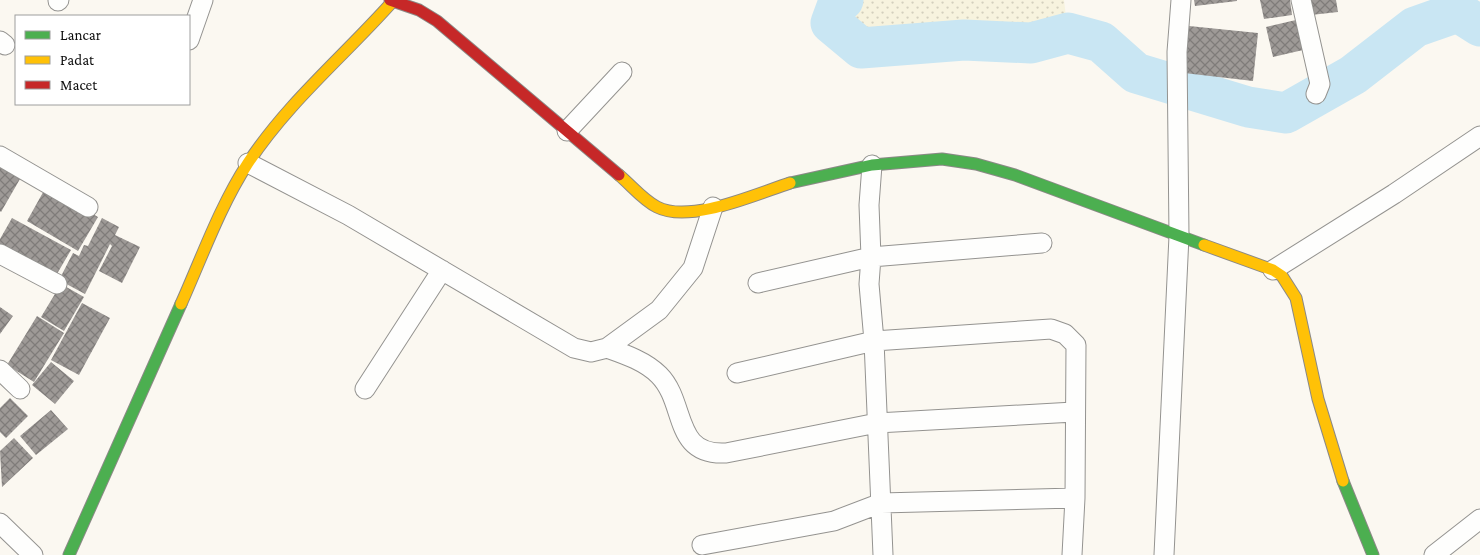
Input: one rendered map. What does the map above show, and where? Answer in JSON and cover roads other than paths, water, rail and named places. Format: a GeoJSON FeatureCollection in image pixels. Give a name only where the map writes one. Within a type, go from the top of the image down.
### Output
{"type":"FeatureCollection","features":[{"type":"Feature","properties":{"kind":"street"},"geometry":{"type":"LineString","coordinates":[[190,37],[203,0]]}},
{"type":"Feature","properties":{"kind":"street"},"geometry":{"type":"LineString","coordinates":[[69,555],[221,215],[248,163],[296,100],[359,39],[391,0],[419,10],[437,21],[656,207],[673,214],[713,207],[804,178],[872,165],[942,159],[976,164],[1015,175],[1273,270],[1282,276],[1296,298],[1318,399],[1348,497],[1372,555]]}},
{"type":"Feature","properties":{"kind":"street"},"geometry":{"type":"LineString","coordinates":[[1164,555],[1179,236],[1177,52],[1180,0]]}},
{"type":"Feature","properties":{"kind":"street"},"geometry":{"type":"LineString","coordinates":[[1300,0],[1320,84],[1316,94]]}},
{"type":"Feature","properties":{"kind":"street"},"geometry":{"type":"LineString","coordinates":[[567,131],[622,72]]}},
{"type":"Feature","properties":{"kind":"street"},"geometry":{"type":"LineString","coordinates":[[1273,270],[1394,194],[1480,136]]}},
{"type":"Feature","properties":{"kind":"street"},"geometry":{"type":"LineString","coordinates":[[0,156],[88,207]]}},
{"type":"Feature","properties":{"kind":"street"},"geometry":{"type":"LineString","coordinates":[[248,163],[348,215],[574,348],[591,352],[607,348],[660,310],[693,268],[713,207]]}},
{"type":"Feature","properties":{"kind":"street"},"geometry":{"type":"LineString","coordinates":[[872,165],[870,284],[883,555]]}},
{"type":"Feature","properties":{"kind":"street"},"geometry":{"type":"LineString","coordinates":[[758,283],[871,257],[1042,243]]}},
{"type":"Feature","properties":{"kind":"street"},"geometry":{"type":"LineString","coordinates":[[0,254],[57,284]]}},
{"type":"Feature","properties":{"kind":"street"},"geometry":{"type":"LineString","coordinates":[[365,389],[442,270]]}},
{"type":"Feature","properties":{"kind":"street"},"geometry":{"type":"LineString","coordinates":[[737,372],[874,341],[1051,329],[1065,334],[1076,345],[1074,412],[1075,498],[1072,555]]}},
{"type":"Feature","properties":{"kind":"street"},"geometry":{"type":"LineString","coordinates":[[607,348],[624,354],[659,375],[668,388],[690,440],[699,448],[712,454],[726,453],[877,423],[1074,412]]}},
{"type":"Feature","properties":{"kind":"street"},"geometry":{"type":"LineString","coordinates":[[0,370],[20,389]]}},
{"type":"Feature","properties":{"kind":"street"},"geometry":{"type":"LineString","coordinates":[[702,545],[834,521],[881,503],[1075,498]]}},
{"type":"Feature","properties":{"kind":"street"},"geometry":{"type":"LineString","coordinates":[[1434,555],[1480,520]]}},
{"type":"Feature","properties":{"kind":"street"},"geometry":{"type":"LineString","coordinates":[[0,524],[33,555]]}},
{"type":"Feature","properties":{"kind":"waterway"},"geometry":{"type":"LineString","coordinates":[[843,0],[838,4],[831,23],[861,48],[964,40],[1031,43],[1068,33],[1101,42],[1136,73],[1248,107],[1286,113],[1353,75],[1415,27],[1458,12],[1480,26]]}}]}
